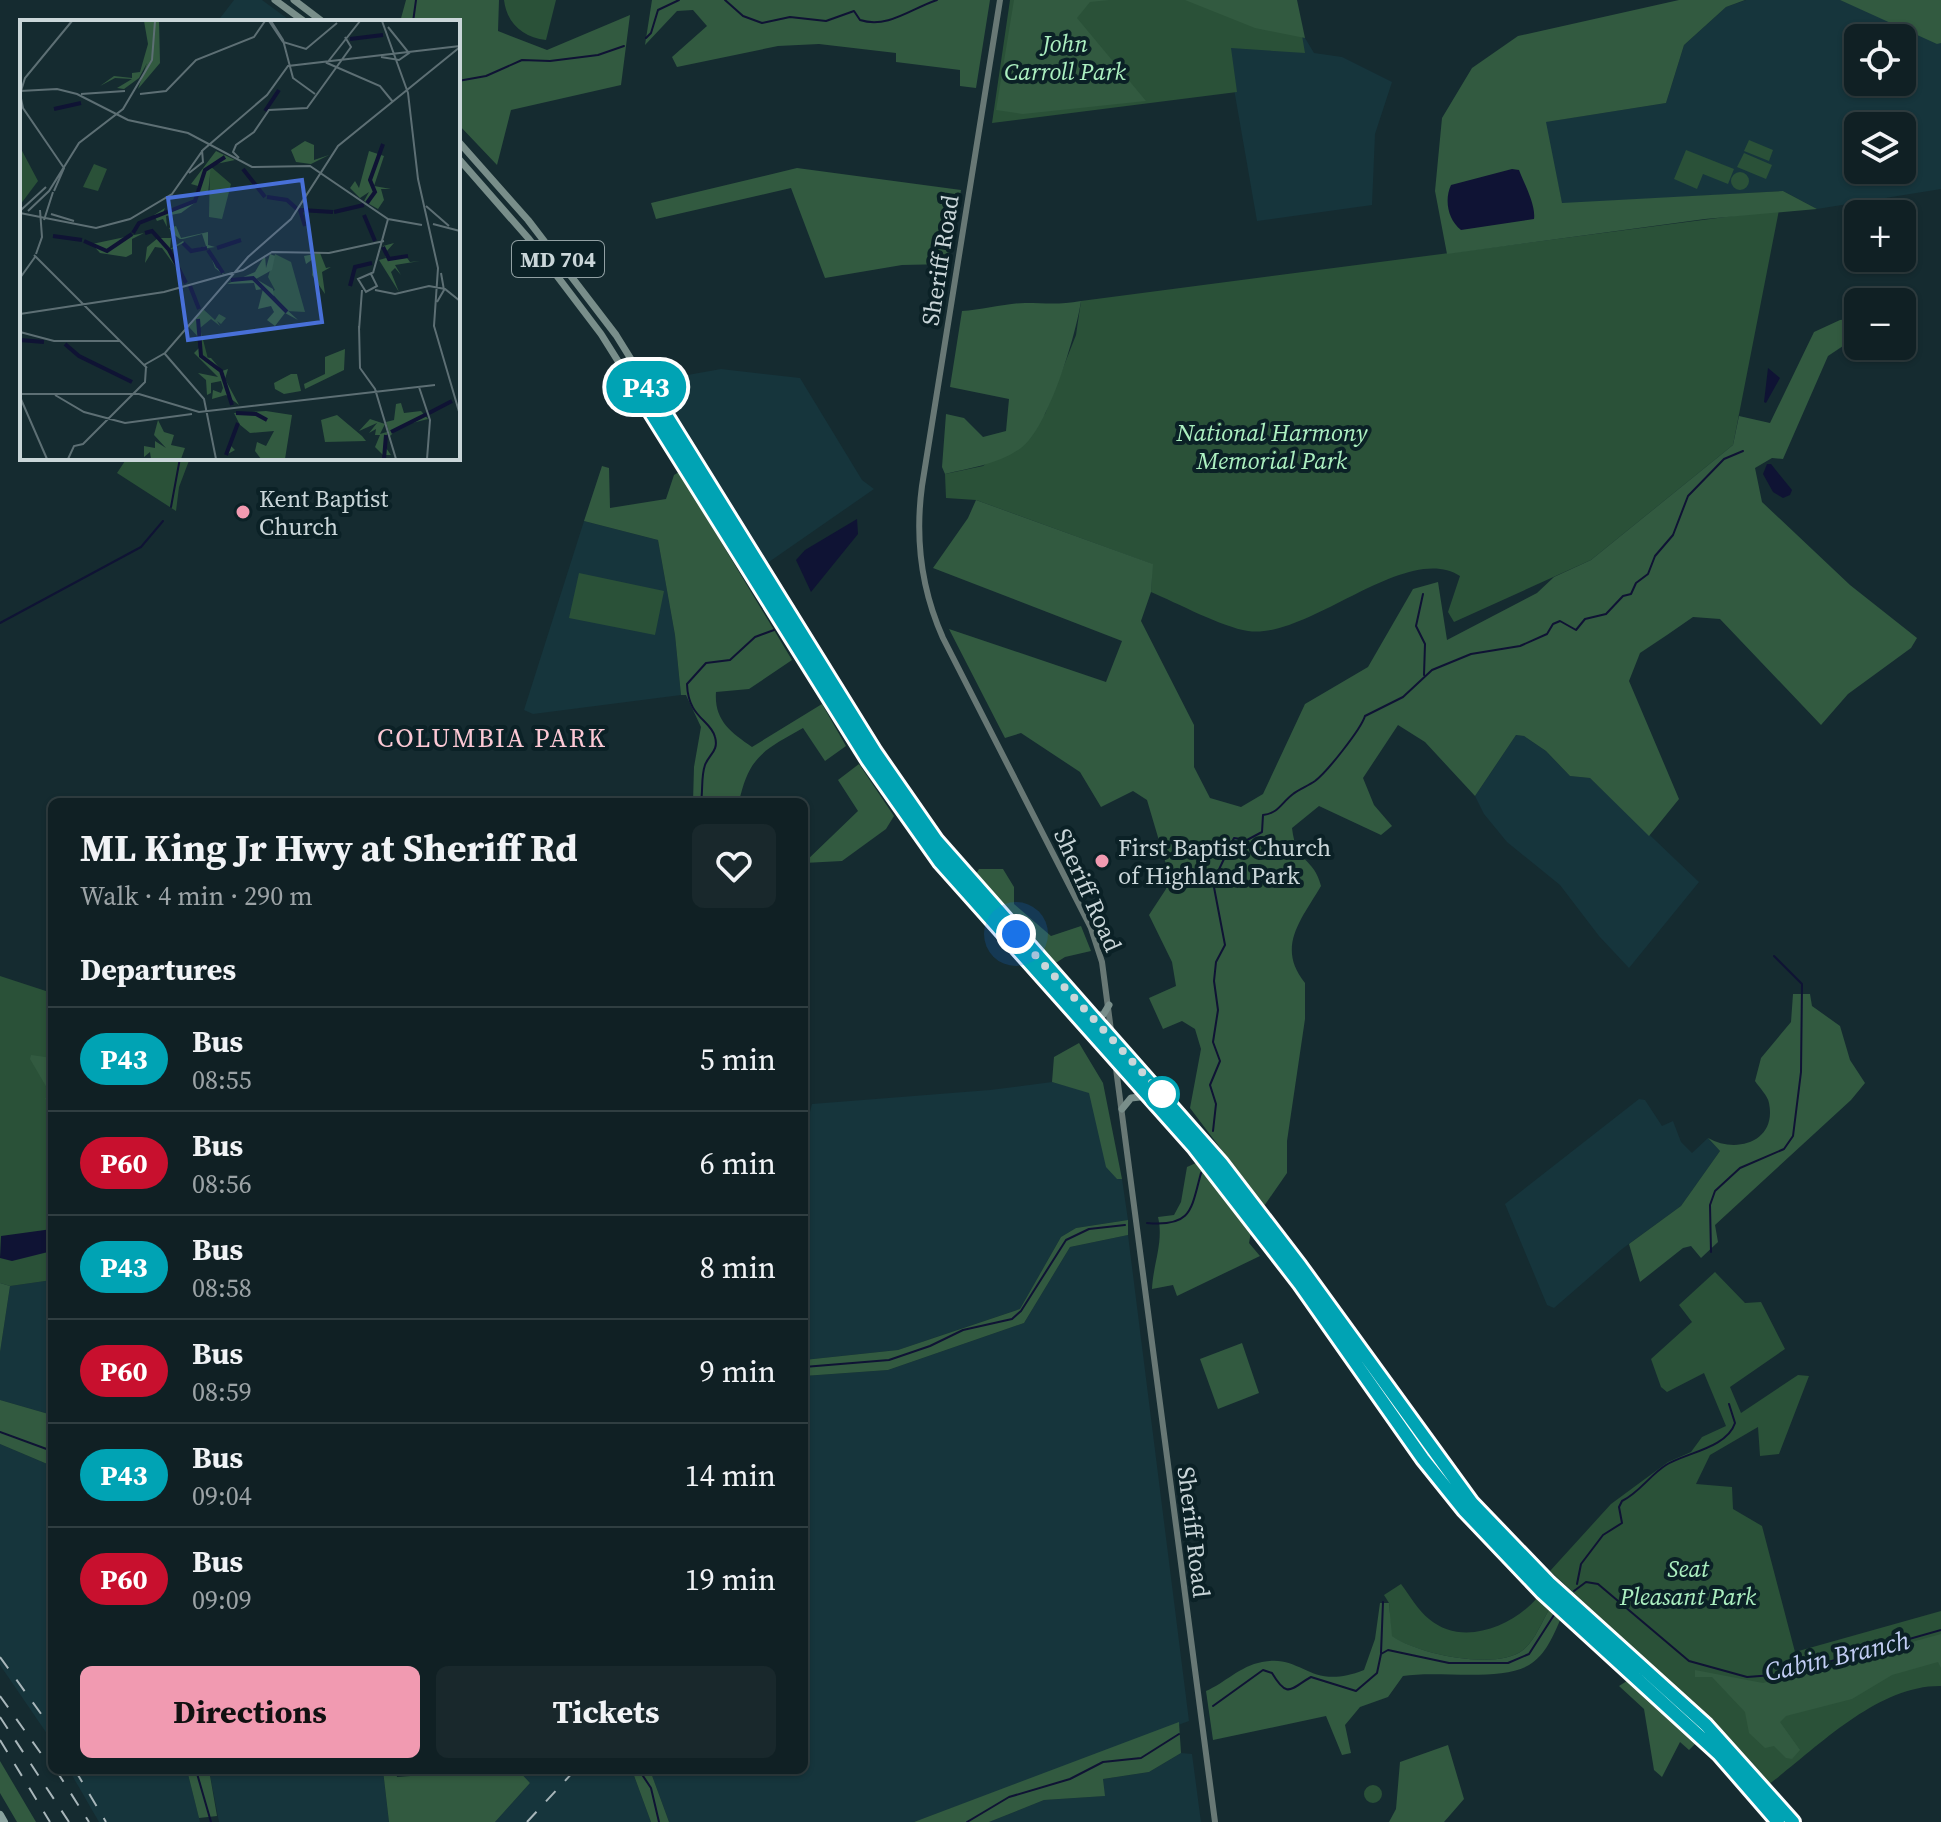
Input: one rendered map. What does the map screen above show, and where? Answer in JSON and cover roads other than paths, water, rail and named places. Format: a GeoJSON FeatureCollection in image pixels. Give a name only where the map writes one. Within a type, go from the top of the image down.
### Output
{"type":"FeatureCollection","features":[{"type":"Feature","properties":{"kind":"highway"},"geometry":{"type":"LineString","coordinates":[[0,1815],[4,1822]]}},
{"type":"Feature","properties":{"kind":"main road"},"geometry":{"type":"LineString","coordinates":[[275,0],[302,20]]}},
{"type":"Feature","properties":{"kind":"main road"},"geometry":{"type":"LineString","coordinates":[[294,0],[320,20]]}},
{"type":"Feature","properties":{"kind":"main road","name":"Sheriff Road"},"geometry":{"type":"LineString","coordinates":[[1000,0],[922,486],[920,556],[927,597],[943,638],[1091,928],[1102,962],[1215,1822]]}},
{"type":"Feature","properties":{"kind":"main road","name":"MD 704"},"geometry":{"type":"LineString","coordinates":[[460,143],[528,220],[611,328],[875,752],[936,840],[991,907],[1221,1163],[1300,1266],[1456,1484],[1522,1557],[1706,1725],[1793,1822]]}},
{"type":"Feature","properties":{"kind":"main road","name":"MD 704"},"geometry":{"type":"LineString","coordinates":[[460,160],[529,239],[601,334],[868,760],[921,837],[989,920],[1149,1096],[1255,1226],[1423,1459],[1475,1522],[1515,1566],[1709,1745],[1778,1822]]}},
{"type":"Feature","properties":{"kind":"main road"},"geometry":{"type":"LineString","coordinates":[[1091,1015],[1103,1015],[1109,1005]]}},
{"type":"Feature","properties":{"kind":"main road"},"geometry":{"type":"LineString","coordinates":[[1122,1109],[1131,1098],[1149,1096]]}},
{"type":"Feature","properties":{"kind":"main road"},"geometry":{"type":"LineString","coordinates":[[1475,1522],[1514,1559],[1522,1557]]}},
{"type":"Feature","properties":{"kind":"main road"},"geometry":{"type":"LineString","coordinates":[[1515,1566],[1525,1568],[1561,1601],[1576,1606]]}},
{"type":"Feature","properties":{"kind":"waterway"},"geometry":{"type":"LineString","coordinates":[[413,20],[416,0]]}},
{"type":"Feature","properties":{"kind":"waterway"},"geometry":{"type":"LineString","coordinates":[[646,38],[651,33],[658,10],[679,0]]}},
{"type":"Feature","properties":{"kind":"waterway"},"geometry":{"type":"LineString","coordinates":[[725,0],[743,16],[762,23],[790,17],[826,21],[854,11],[860,20],[880,22],[937,0]]}},
{"type":"Feature","properties":{"kind":"waterway"},"geometry":{"type":"LineString","coordinates":[[460,81],[486,76],[522,60],[550,61],[598,55],[624,46]]}},
{"type":"Feature","properties":{"kind":"waterway"},"geometry":{"type":"LineString","coordinates":[[1213,1131],[1216,1104],[1210,1085],[1220,1061],[1213,1042],[1218,1010],[1214,981],[1216,962],[1225,945],[1213,882],[1234,838],[1247,840],[1262,832],[1263,815],[1276,810],[1320,776],[1351,740],[1365,716],[1403,697],[1432,670],[1471,654],[1520,646],[1547,634],[1553,624],[1560,621],[1576,630],[1585,619],[1606,614],[1623,596],[1631,594],[1636,583],[1648,574],[1655,556],[1673,535],[1688,496],[1724,459],[1743,451]]}},
{"type":"Feature","properties":{"kind":"waterway"},"geometry":{"type":"LineString","coordinates":[[171,507],[180,460]]}},
{"type":"Feature","properties":{"kind":"waterway"},"geometry":{"type":"LineString","coordinates":[[0,623],[141,547],[163,521]]}},
{"type":"Feature","properties":{"kind":"waterway"},"geometry":{"type":"LineString","coordinates":[[1423,594],[1416,626],[1425,644],[1424,675]]}},
{"type":"Feature","properties":{"kind":"waterway"},"geometry":{"type":"LineString","coordinates":[[701,798],[704,769],[716,742],[713,731],[691,704],[687,684],[706,663],[730,660],[755,637],[774,630]]}},
{"type":"Feature","properties":{"kind":"waterway"},"geometry":{"type":"LineString","coordinates":[[1711,1252],[1710,1205],[1715,1191],[1740,1168],[1784,1149],[1793,1136],[1801,1072],[1802,984],[1774,956]]}},
{"type":"Feature","properties":{"kind":"waterway"},"geometry":{"type":"LineString","coordinates":[[1147,1223],[1162,1224],[1181,1219],[1195,1197],[1201,1173]]}},
{"type":"Feature","properties":{"kind":"waterway"},"geometry":{"type":"LineString","coordinates":[[808,1367],[889,1360],[930,1346],[963,1330],[1012,1319],[1021,1311],[1066,1240],[1089,1229],[1125,1225]]}},
{"type":"Feature","properties":{"kind":"waterway"},"geometry":{"type":"LineString","coordinates":[[1577,1584],[1581,1564],[1603,1535],[1622,1523],[1619,1507],[1622,1501],[1666,1465],[1724,1438],[1735,1423],[1729,1404]]}},
{"type":"Feature","properties":{"kind":"waterway"},"geometry":{"type":"LineString","coordinates":[[0,1432],[48,1450]]}},
{"type":"Feature","properties":{"kind":"waterway","name":"Cabin Branch"},"geometry":{"type":"LineString","coordinates":[[1574,1591],[1586,1582],[1598,1584],[1689,1661],[1747,1677],[1786,1674],[1941,1630]]}},
{"type":"Feature","properties":{"kind":"waterway"},"geometry":{"type":"LineString","coordinates":[[1381,1653],[1383,1602]]}},
{"type":"Feature","properties":{"kind":"waterway","name":"Cabin Branch"},"geometry":{"type":"LineString","coordinates":[[1213,1706],[1263,1670],[1272,1673],[1286,1689],[1294,1688],[1311,1677],[1356,1691],[1377,1673],[1381,1654],[1388,1650],[1449,1663],[1508,1663],[1529,1654],[1554,1615]]}},
{"type":"Feature","properties":{"kind":"waterway","name":"Cabin Branch"},"geometry":{"type":"LineString","coordinates":[[967,1822],[1009,1797],[1070,1779],[1103,1762],[1141,1758],[1179,1734]]}},
{"type":"Feature","properties":{"kind":"waterway"},"geometry":{"type":"LineString","coordinates":[[197,1774],[211,1822]]}},
{"type":"Feature","properties":{"kind":"waterway"},"geometry":{"type":"LineString","coordinates":[[642,1774],[651,1788],[659,1822]]}},
{"type":"Feature","properties":{"kind":"railway"},"geometry":{"type":"LineString","coordinates":[[0,1657],[48,1723]]}},
{"type":"Feature","properties":{"kind":"railway"},"geometry":{"type":"LineString","coordinates":[[0,1696],[48,1763]]}},
{"type":"Feature","properties":{"kind":"railway"},"geometry":{"type":"LineString","coordinates":[[0,1717],[69,1822]]}},
{"type":"Feature","properties":{"kind":"railway"},"geometry":{"type":"LineString","coordinates":[[0,1740],[50,1822]]}},
{"type":"Feature","properties":{"kind":"railway"},"geometry":{"type":"LineString","coordinates":[[59,1774],[89,1822]]}},
{"type":"Feature","properties":{"kind":"railway"},"geometry":{"type":"LineString","coordinates":[[77,1774],[106,1822]]}},
{"type":"Feature","properties":{"kind":"railway"},"geometry":{"type":"LineString","coordinates":[[527,1822],[571,1774]]}},
{"type":"Feature","properties":{"kind":"place","name":"Kent Baptist Church"},"geometry":{"type":"Point","coordinates":[243,512]}},
{"type":"Feature","properties":{"kind":"place","name":"First Baptist Church of Highland Park"},"geometry":{"type":"Point","coordinates":[1102,861]}},
{"type":"Feature","properties":{"kind":"district","name":"COLUMBIA PARK"},"geometry":{"type":"Point","coordinates":[492,738]}},
{"type":"Feature","properties":{"kind":"park label","name":"John Carroll Park"},"geometry":{"type":"Point","coordinates":[1065,57]}},
{"type":"Feature","properties":{"kind":"park label","name":"National Harmony Memorial Park"},"geometry":{"type":"Point","coordinates":[1272,446]}},
{"type":"Feature","properties":{"kind":"park label","name":"Seat Pleasant Park"},"geometry":{"type":"Point","coordinates":[1688,1582]}}]}
